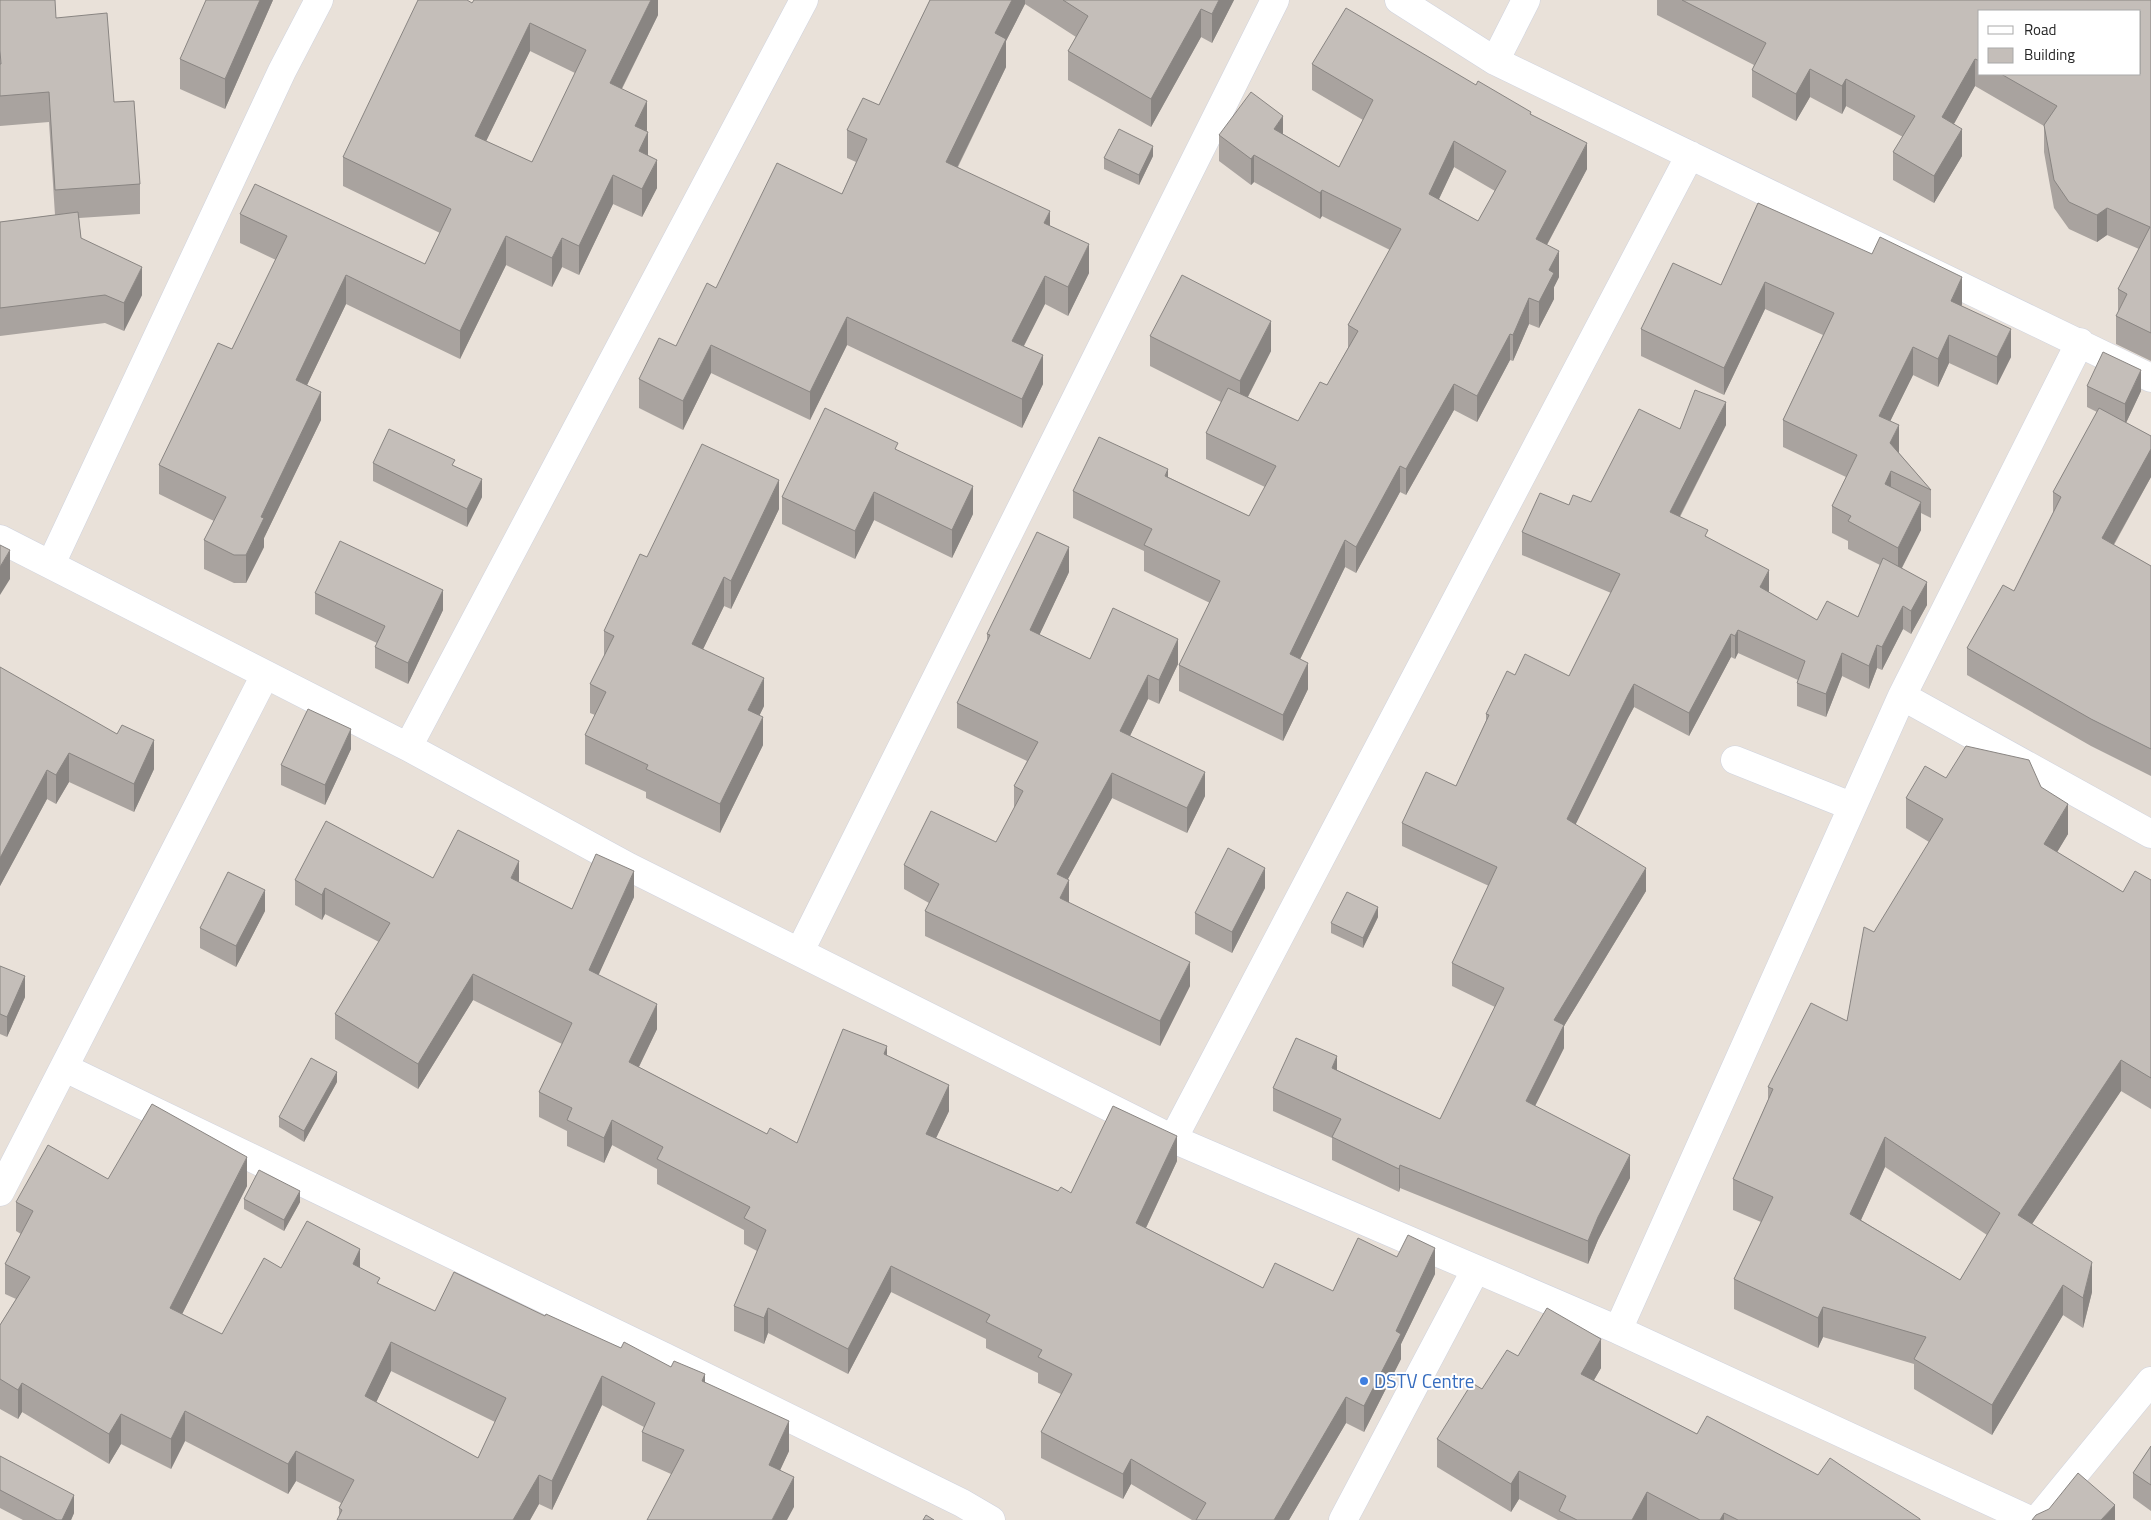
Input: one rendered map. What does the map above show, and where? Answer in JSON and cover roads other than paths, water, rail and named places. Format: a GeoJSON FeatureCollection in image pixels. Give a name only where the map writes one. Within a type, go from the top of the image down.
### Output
{"type":"FeatureCollection","features":[{"type":"Feature","properties":{"kind":"street"},"geometry":{"type":"LineString","coordinates":[[51,564],[282,71],[319,0]]}},
{"type":"Feature","properties":{"kind":"street"},"geometry":{"type":"LineString","coordinates":[[408,747],[804,0]]}},
{"type":"Feature","properties":{"kind":"street"},"geometry":{"type":"LineString","coordinates":[[800,951],[1275,0]]}},
{"type":"Feature","properties":{"kind":"street"},"geometry":{"type":"LineString","coordinates":[[1399,0],[1495,61],[2080,342],[2151,378]]}},
{"type":"Feature","properties":{"kind":"street"},"geometry":{"type":"LineString","coordinates":[[1495,61],[1526,0]]}},
{"type":"Feature","properties":{"kind":"street"},"geometry":{"type":"LineString","coordinates":[[1173,1139],[1690,155]]}},
{"type":"Feature","properties":{"kind":"street"},"geometry":{"type":"LineString","coordinates":[[1618,1330],[1851,806],[1902,696],[2080,342]]}},
{"type":"Feature","properties":{"kind":"street"},"geometry":{"type":"LineString","coordinates":[[0,539],[408,747],[629,867],[1173,1139],[1618,1330],[2030,1520]]}},
{"type":"Feature","properties":{"kind":"street"},"geometry":{"type":"LineString","coordinates":[[0,1192],[265,674]]}},
{"type":"Feature","properties":{"kind":"street"},"geometry":{"type":"LineString","coordinates":[[1902,696],[2151,834]]}},
{"type":"Feature","properties":{"kind":"street"},"geometry":{"type":"LineString","coordinates":[[1735,760],[1851,806]]}},
{"type":"Feature","properties":{"kind":"street"},"geometry":{"type":"LineString","coordinates":[[65,1068],[656,1352],[962,1503],[991,1520]]}},
{"type":"Feature","properties":{"kind":"street"},"geometry":{"type":"LineString","coordinates":[[1343,1520],[1476,1269]]}},
{"type":"Feature","properties":{"kind":"street"},"geometry":{"type":"LineString","coordinates":[[2037,1520],[2151,1380]]}},
{"type":"Feature","properties":{"kind":"place","name":"DSTV Centre"},"geometry":{"type":"Point","coordinates":[1364,1381]}}]}
